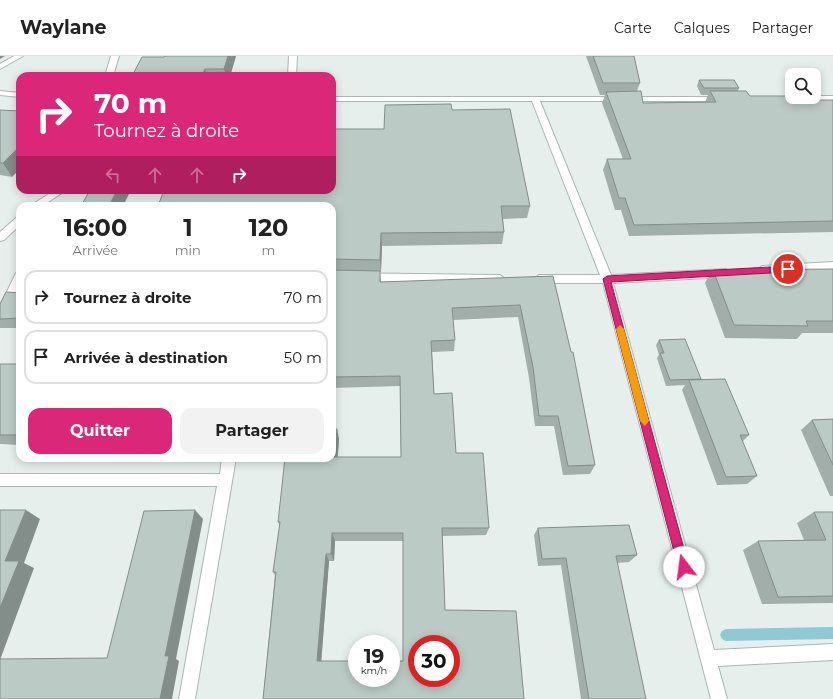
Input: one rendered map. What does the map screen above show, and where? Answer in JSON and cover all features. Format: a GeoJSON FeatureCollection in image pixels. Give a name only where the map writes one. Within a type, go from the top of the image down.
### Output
{"type":"FeatureCollection","features":[{"type":"Feature","properties":{"kind":"street"},"geometry":{"type":"LineString","coordinates":[[0,68],[19,56]]}},
{"type":"Feature","properties":{"kind":"street"},"geometry":{"type":"LineString","coordinates":[[110,72],[115,56]]}},
{"type":"Feature","properties":{"kind":"street"},"geometry":{"type":"LineString","coordinates":[[292,72],[293,56]]}},
{"type":"Feature","properties":{"kind":"street"},"geometry":{"type":"LineString","coordinates":[[0,93],[16,95]]}},
{"type":"Feature","properties":{"kind":"street"},"geometry":{"type":"LineString","coordinates":[[821,98],[833,98]]}},
{"type":"Feature","properties":{"kind":"street"},"geometry":{"type":"LineString","coordinates":[[336,99],[731,99]]}},
{"type":"Feature","properties":{"kind":"street"},"geometry":{"type":"LineString","coordinates":[[535,100],[607,279],[719,699]]}},
{"type":"Feature","properties":{"kind":"street"},"geometry":{"type":"LineString","coordinates":[[41,202],[54,194]]}},
{"type":"Feature","properties":{"kind":"street"},"geometry":{"type":"LineString","coordinates":[[0,238],[16,223]]}},
{"type":"Feature","properties":{"kind":"street"},"geometry":{"type":"LineString","coordinates":[[755,271],[833,266]]}},
{"type":"Feature","properties":{"kind":"street"},"geometry":{"type":"LineString","coordinates":[[528,279],[607,279],[739,272]]}},
{"type":"Feature","properties":{"kind":"street"},"geometry":{"type":"LineString","coordinates":[[336,278],[512,279]]}},
{"type":"Feature","properties":{"kind":"street"},"geometry":{"type":"LineString","coordinates":[[0,318],[16,287]]}},
{"type":"Feature","properties":{"kind":"street"},"geometry":{"type":"LineString","coordinates":[[187,699],[228,462]]}},
{"type":"Feature","properties":{"kind":"street"},"geometry":{"type":"LineString","coordinates":[[0,480],[226,480]]}},
{"type":"Feature","properties":{"kind":"street"},"geometry":{"type":"LineString","coordinates":[[708,658],[833,652]]}},
{"type":"Feature","properties":{"kind":"building"},"geometry":{"type":"Polygon","coordinates":[[[228,56],[224,69],[205,69],[204,72],[134,72],[142,57],[228,56]]]}},
{"type":"Feature","properties":{"kind":"building"},"geometry":{"type":"Polygon","coordinates":[[[593,56],[634,56],[640,83],[603,83],[593,56]]]}},
{"type":"Feature","properties":{"kind":"building"},"geometry":{"type":"Polygon","coordinates":[[[699,80],[734,80],[739,88],[704,88],[699,80]]]}},
{"type":"Feature","properties":{"kind":"building"},"geometry":{"type":"Polygon","coordinates":[[[641,91],[643,103],[716,102],[710,91],[746,91],[750,96],[785,96],[785,104],[821,104],[821,100],[833,100],[833,221],[634,225],[625,198],[619,198],[607,159],[631,159],[606,92],[641,91]]]}},
{"type":"Feature","properties":{"kind":"building"},"geometry":{"type":"Polygon","coordinates":[[[451,104],[452,110],[510,109],[530,206],[501,206],[504,232],[381,233],[380,260],[336,259],[336,202],[160,202],[162,194],[336,194],[336,129],[384,129],[385,105],[451,104]]]}},
{"type":"Feature","properties":{"kind":"building"},"geometry":{"type":"Polygon","coordinates":[[[0,110],[16,111],[16,150],[3,163],[0,163],[0,110]]]}},
{"type":"Feature","properties":{"kind":"building"},"geometry":{"type":"Polygon","coordinates":[[[88,194],[115,194],[111,202],[83,202],[88,194]]]}},
{"type":"Feature","properties":{"kind":"building"},"geometry":{"type":"Polygon","coordinates":[[[833,269],[833,321],[806,321],[808,326],[734,325],[713,270],[833,269]]]}},
{"type":"Feature","properties":{"kind":"building"},"geometry":{"type":"Polygon","coordinates":[[[336,270],[380,271],[380,282],[553,276],[571,352],[573,352],[595,465],[568,466],[558,416],[539,416],[533,367],[520,305],[452,308],[455,340],[431,341],[434,394],[452,393],[456,453],[483,453],[489,528],[442,528],[445,610],[516,611],[524,699],[263,699],[276,572],[273,572],[280,522],[278,522],[285,462],[336,462],[336,457],[401,457],[400,376],[336,377],[336,270]],[[332,533],[331,554],[326,554],[317,661],[348,661],[348,687],[400,687],[400,661],[403,661],[403,533],[332,533]]]}},
{"type":"Feature","properties":{"kind":"building"},"geometry":{"type":"Polygon","coordinates":[[[6,292],[16,293],[16,318],[0,319],[0,304],[6,292]]]}},
{"type":"Feature","properties":{"kind":"building"},"geometry":{"type":"Polygon","coordinates":[[[685,339],[701,379],[670,380],[660,353],[664,353],[659,340],[685,339]]]}},
{"type":"Feature","properties":{"kind":"building"},"geometry":{"type":"Polygon","coordinates":[[[0,364],[16,364],[16,435],[0,435],[0,364]]]}},
{"type":"Feature","properties":{"kind":"building"},"geometry":{"type":"Polygon","coordinates":[[[725,379],[749,435],[740,435],[757,476],[726,477],[689,380],[725,379]]]}},
{"type":"Feature","properties":{"kind":"building"},"geometry":{"type":"Polygon","coordinates":[[[833,419],[833,465],[812,420],[833,419]]]}},
{"type":"Feature","properties":{"kind":"building"},"geometry":{"type":"Polygon","coordinates":[[[0,510],[26,510],[5,561],[19,561],[0,608],[0,510]]]}},
{"type":"Feature","properties":{"kind":"building"},"geometry":{"type":"Polygon","coordinates":[[[195,510],[165,656],[169,656],[160,699],[0,699],[0,659],[107,658],[144,511],[195,510]]]}},
{"type":"Feature","properties":{"kind":"building"},"geometry":{"type":"Polygon","coordinates":[[[814,512],[833,512],[833,596],[778,597],[758,541],[826,540],[814,512]]]}},
{"type":"Feature","properties":{"kind":"building"},"geometry":{"type":"Polygon","coordinates":[[[629,525],[637,555],[616,556],[646,699],[589,699],[566,558],[542,559],[538,528],[629,525]]]}},
{"type":"Feature","properties":{"kind":"waterway"},"geometry":{"type":"LineString","coordinates":[[726,635],[833,633]]}},
{"type":"Feature","properties":{"kind":"slow traffic"},"geometry":{"type":"LineString","coordinates":[[620,329],[645,421]]}},
{"type":"Feature","properties":{"kind":"route"},"geometry":{"type":"LineString","coordinates":[[684,567],[607,279],[788,269]]}}]}
